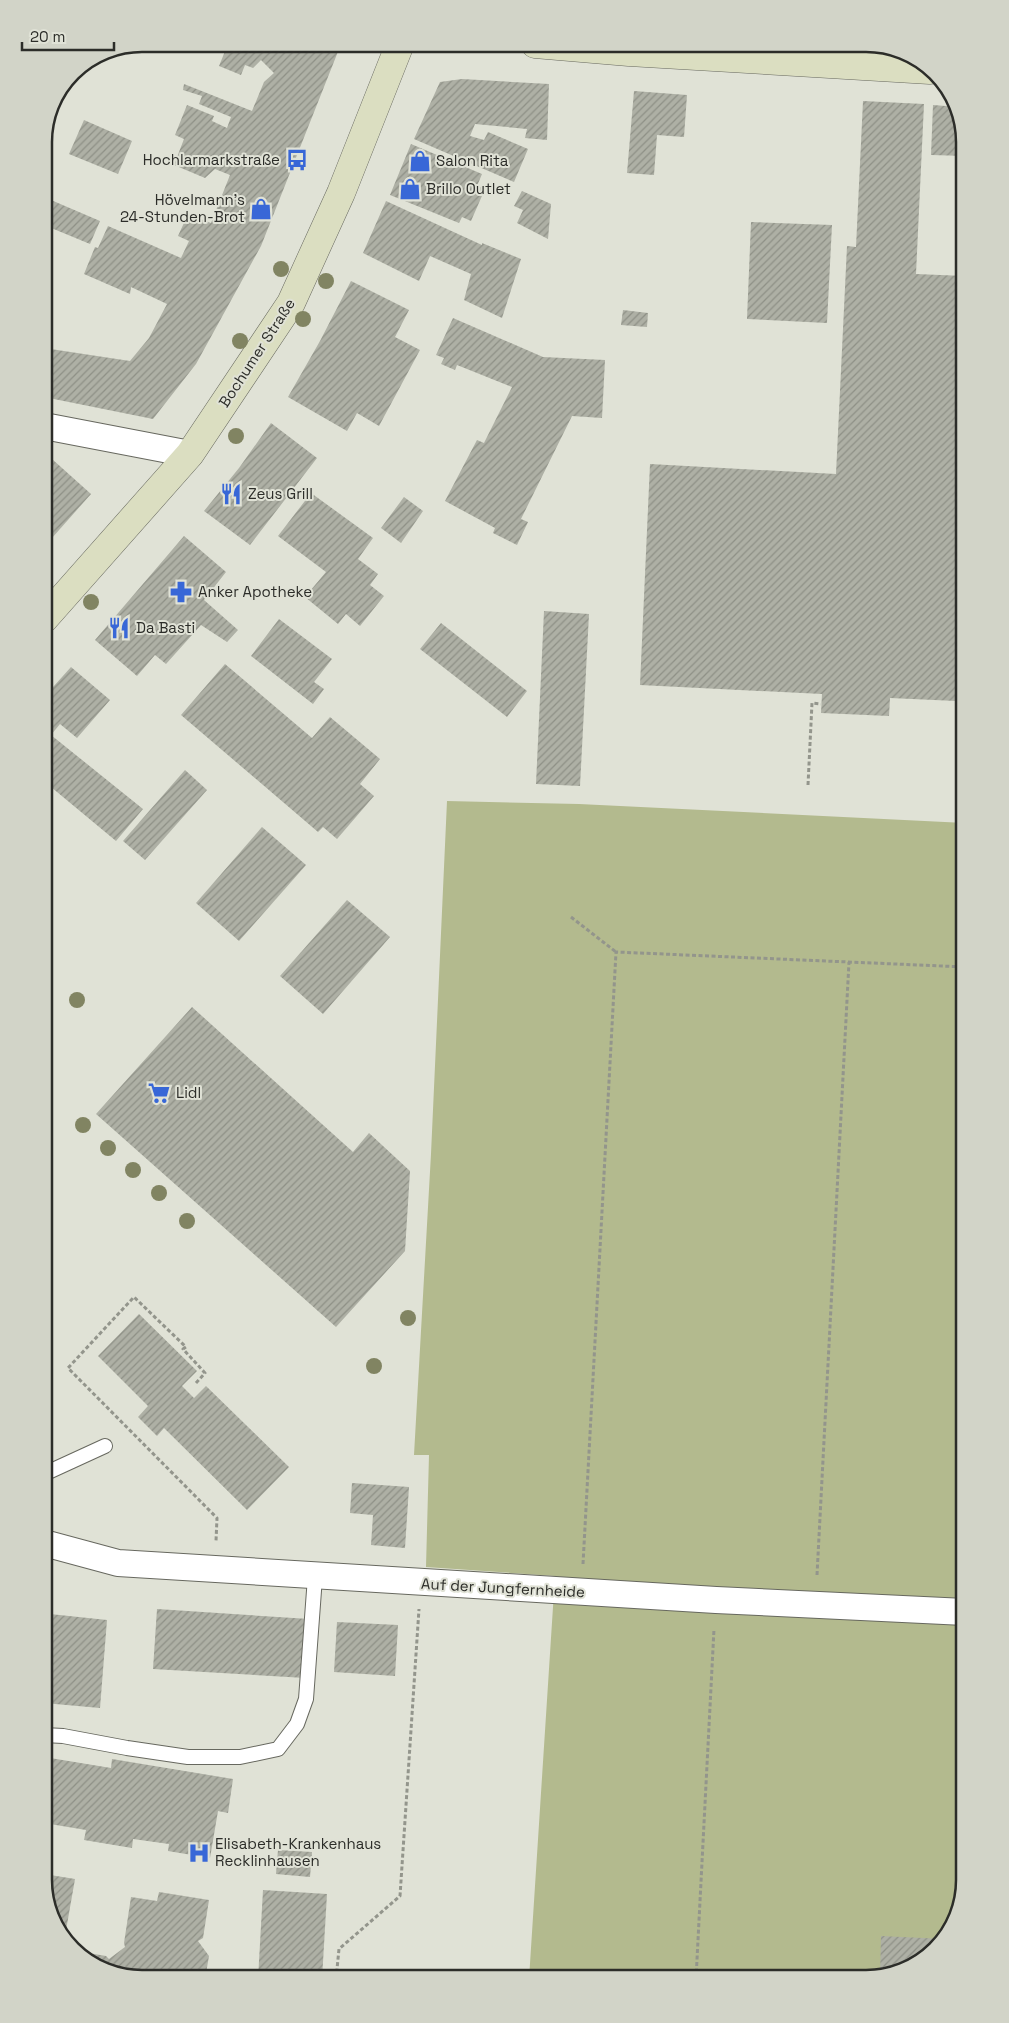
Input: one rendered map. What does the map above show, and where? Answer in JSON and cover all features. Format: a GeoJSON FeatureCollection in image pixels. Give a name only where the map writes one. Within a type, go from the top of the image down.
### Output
{"type":"FeatureCollection","features":[{"type":"Feature","properties":{"kind":"main road","name":"Bochumer Straße"},"geometry":{"type":"LineString","coordinates":[[53,609],[190,454],[291,303],[341,193],[397,52]]}},
{"type":"Feature","properties":{"kind":"main road"},"geometry":{"type":"LineString","coordinates":[[695,53],[918,69]]}},
{"type":"Feature","properties":{"kind":"street"},"geometry":{"type":"LineString","coordinates":[[53,428],[190,454]]}},
{"type":"Feature","properties":{"kind":"street","name":"Auf der Jungfernheide"},"geometry":{"type":"LineString","coordinates":[[52,1545],[118,1563],[815,1606],[956,1612]]}},
{"type":"Feature","properties":{"kind":"lane"},"geometry":{"type":"LineString","coordinates":[[52,1470],[105,1446]]}},
{"type":"Feature","properties":{"kind":"lane"},"geometry":{"type":"LineString","coordinates":[[52,1735],[188,1757],[240,1757],[278,1749],[297,1724],[306,1699],[316,1576]]}},
{"type":"Feature","properties":{"kind":"path"},"geometry":{"type":"LineString","coordinates":[[808,785],[812,704],[821,704]]}},
{"type":"Feature","properties":{"kind":"path"},"geometry":{"type":"LineString","coordinates":[[571,916],[616,952],[956,967]]}},
{"type":"Feature","properties":{"kind":"path"},"geometry":{"type":"LineString","coordinates":[[581,1592],[616,952]]}},
{"type":"Feature","properties":{"kind":"path"},"geometry":{"type":"LineString","coordinates":[[815,1606],[849,962]]}},
{"type":"Feature","properties":{"kind":"path"},"geometry":{"type":"LineString","coordinates":[[196,1383],[206,1373],[183,1349],[186,1347],[134,1296],[68,1368],[217,1518],[214,1569]]}},
{"type":"Feature","properties":{"kind":"path"},"geometry":{"type":"LineString","coordinates":[[337,1970],[339,1949],[400,1896],[421,1583]]}},
{"type":"Feature","properties":{"kind":"path"},"geometry":{"type":"LineString","coordinates":[[696,1970],[716,1600]]}},
{"type":"Feature","properties":{"kind":"green space"},"geometry":{"type":"Polygon","coordinates":[[[447,801],[579,804],[956,823],[956,1892],[947,1920],[934,1940],[926,1948],[901,1964],[872,1970],[530,1970],[555,1576],[426,1567],[429,1455],[414,1455],[431,1154],[447,801]]]}},
{"type":"Feature","properties":{"kind":"building"},"geometry":{"type":"Polygon","coordinates":[[[225,52],[338,52],[261,246],[196,364],[153,419],[53,399],[53,349],[130,361],[149,338],[167,304],[131,287],[130,294],[84,274],[95,247],[98,248],[108,226],[181,258],[189,241],[178,236],[188,214],[211,223],[230,175],[215,169],[205,178],[174,165],[184,139],[175,135],[187,105],[214,116],[212,121],[227,128],[231,117],[199,104],[202,96],[183,90],[184,84],[252,111],[264,82],[274,73],[261,60],[253,68],[245,65],[241,75],[219,66],[225,52]]]}},
{"type":"Feature","properties":{"kind":"building"},"geometry":{"type":"Polygon","coordinates":[[[462,79],[549,84],[547,140],[525,138],[527,129],[475,124],[470,136],[484,140],[488,132],[528,149],[514,182],[414,139],[440,82],[462,79]]]}},
{"type":"Feature","properties":{"kind":"building"},"geometry":{"type":"Polygon","coordinates":[[[634,91],[687,95],[684,137],[657,135],[654,175],[627,173],[634,91]]]}},
{"type":"Feature","properties":{"kind":"building"},"geometry":{"type":"Polygon","coordinates":[[[863,101],[924,104],[916,274],[956,276],[956,701],[890,698],[889,716],[821,713],[822,694],[640,685],[650,464],[836,474],[847,246],[856,247],[863,101]]]}},
{"type":"Feature","properties":{"kind":"building"},"geometry":{"type":"Polygon","coordinates":[[[933,105],[949,106],[956,131],[956,156],[931,155],[933,105]]]}},
{"type":"Feature","properties":{"kind":"building"},"geometry":{"type":"Polygon","coordinates":[[[84,120],[132,141],[118,174],[69,154],[84,120]]]}},
{"type":"Feature","properties":{"kind":"building"},"geometry":{"type":"Polygon","coordinates":[[[411,144],[482,174],[477,186],[485,189],[471,221],[462,217],[459,223],[390,195],[411,144]]]}},
{"type":"Feature","properties":{"kind":"building"},"geometry":{"type":"Polygon","coordinates":[[[522,191],[551,204],[548,239],[517,223],[523,210],[514,206],[522,191]]]}},
{"type":"Feature","properties":{"kind":"building"},"geometry":{"type":"Polygon","coordinates":[[[53,201],[100,221],[90,244],[53,229],[53,201]]]}},
{"type":"Feature","properties":{"kind":"building"},"geometry":{"type":"Polygon","coordinates":[[[386,201],[482,245],[482,243],[521,259],[502,318],[464,300],[471,274],[430,256],[419,281],[363,253],[386,201]]]}},
{"type":"Feature","properties":{"kind":"building"},"geometry":{"type":"Polygon","coordinates":[[[751,222],[832,225],[827,323],[747,319],[751,222]]]}},
{"type":"Feature","properties":{"kind":"building"},"geometry":{"type":"Polygon","coordinates":[[[351,281],[409,310],[395,337],[420,350],[379,426],[357,413],[347,431],[288,397],[351,281]]]}},
{"type":"Feature","properties":{"kind":"building"},"geometry":{"type":"Polygon","coordinates":[[[623,310],[648,313],[647,327],[621,325],[623,310]]]}},
{"type":"Feature","properties":{"kind":"building"},"geometry":{"type":"Polygon","coordinates":[[[453,318],[543,357],[605,360],[602,418],[572,416],[521,519],[528,522],[517,545],[493,533],[495,528],[445,501],[477,440],[484,443],[512,387],[457,365],[455,370],[441,364],[444,358],[436,355],[453,318]]]}},
{"type":"Feature","properties":{"kind":"building"},"geometry":{"type":"Polygon","coordinates":[[[271,423],[317,458],[250,545],[204,511],[239,468],[271,423]]]}},
{"type":"Feature","properties":{"kind":"building"},"geometry":{"type":"Polygon","coordinates":[[[53,460],[91,494],[53,537],[53,460]]]}},
{"type":"Feature","properties":{"kind":"building"},"geometry":{"type":"Polygon","coordinates":[[[311,493],[373,538],[358,559],[378,574],[370,585],[384,596],[360,626],[346,614],[338,624],[305,597],[326,572],[278,536],[311,493]]]}},
{"type":"Feature","properties":{"kind":"building"},"geometry":{"type":"Polygon","coordinates":[[[404,497],[423,511],[401,543],[381,528],[404,497]]]}},
{"type":"Feature","properties":{"kind":"building"},"geometry":{"type":"Polygon","coordinates":[[[184,536],[226,572],[204,600],[238,630],[227,642],[201,625],[166,664],[155,655],[137,676],[95,640],[184,536]]]}},
{"type":"Feature","properties":{"kind":"building"},"geometry":{"type":"Polygon","coordinates":[[[544,611],[589,614],[580,786],[536,784],[544,611]]]}},
{"type":"Feature","properties":{"kind":"building"},"geometry":{"type":"Polygon","coordinates":[[[279,619],[332,659],[314,682],[324,689],[313,704],[251,656],[279,619]]]}},
{"type":"Feature","properties":{"kind":"building"},"geometry":{"type":"Polygon","coordinates":[[[441,623],[527,691],[507,717],[420,649],[441,623]]]}},
{"type":"Feature","properties":{"kind":"building"},"geometry":{"type":"Polygon","coordinates":[[[225,664],[312,738],[330,717],[380,759],[360,784],[374,796],[337,839],[323,827],[318,832],[181,715],[225,664]]]}},
{"type":"Feature","properties":{"kind":"building"},"geometry":{"type":"Polygon","coordinates":[[[71,667],[110,700],[77,738],[60,724],[53,733],[53,687],[71,667]]]}},
{"type":"Feature","properties":{"kind":"building"},"geometry":{"type":"Polygon","coordinates":[[[53,736],[143,809],[116,841],[53,788],[53,736]]]}},
{"type":"Feature","properties":{"kind":"building"},"geometry":{"type":"Polygon","coordinates":[[[185,770],[207,790],[145,860],[123,841],[185,770]]]}},
{"type":"Feature","properties":{"kind":"building"},"geometry":{"type":"Polygon","coordinates":[[[262,827],[306,865],[239,941],[196,903],[262,827]]]}},
{"type":"Feature","properties":{"kind":"building"},"geometry":{"type":"Polygon","coordinates":[[[347,900],[390,937],[323,1014],[280,976],[347,900]]]}},
{"type":"Feature","properties":{"kind":"building"},"geometry":{"type":"Polygon","coordinates":[[[192,1007],[353,1152],[369,1133],[410,1171],[405,1251],[336,1327],[96,1114],[192,1007]]]}},
{"type":"Feature","properties":{"kind":"building"},"geometry":{"type":"Polygon","coordinates":[[[139,1314],[197,1371],[182,1386],[194,1398],[206,1386],[289,1467],[247,1510],[164,1428],[157,1436],[138,1417],[148,1406],[98,1356],[139,1314]]]}},
{"type":"Feature","properties":{"kind":"building"},"geometry":{"type":"Polygon","coordinates":[[[352,1483],[409,1487],[405,1548],[371,1545],[373,1515],[350,1513],[352,1483]]]}},
{"type":"Feature","properties":{"kind":"building"},"geometry":{"type":"Polygon","coordinates":[[[157,1609],[309,1619],[305,1678],[153,1669],[157,1609]]]}},
{"type":"Feature","properties":{"kind":"building"},"geometry":{"type":"Polygon","coordinates":[[[52,1614],[107,1620],[100,1708],[52,1704],[52,1614]]]}},
{"type":"Feature","properties":{"kind":"building"},"geometry":{"type":"Polygon","coordinates":[[[337,1622],[398,1625],[395,1676],[334,1672],[337,1622]]]}},
{"type":"Feature","properties":{"kind":"building"},"geometry":{"type":"Polygon","coordinates":[[[52,1758],[111,1768],[112,1759],[233,1779],[228,1813],[218,1811],[210,1858],[168,1851],[169,1844],[133,1839],[132,1848],[84,1840],[86,1830],[52,1824],[52,1758]]]}},
{"type":"Feature","properties":{"kind":"building"},"geometry":{"type":"Polygon","coordinates":[[[278,1850],[312,1852],[310,1877],[276,1874],[278,1850]]]}},
{"type":"Feature","properties":{"kind":"building"},"geometry":{"type":"Polygon","coordinates":[[[52,1875],[75,1879],[66,1927],[59,1915],[54,1898],[52,1875]]]}},
{"type":"Feature","properties":{"kind":"building"},"geometry":{"type":"Polygon","coordinates":[[[263,1890],[327,1894],[323,1970],[259,1970],[263,1890]]]}},
{"type":"Feature","properties":{"kind":"building"},"geometry":{"type":"Polygon","coordinates":[[[159,1892],[209,1900],[203,1938],[198,1941],[209,1956],[207,1970],[125,1969],[108,1964],[90,1953],[106,1956],[109,1959],[125,1947],[131,1897],[157,1901],[159,1892]]]}},
{"type":"Feature","properties":{"kind":"building"},"geometry":{"type":"Polygon","coordinates":[[[881,1936],[935,1939],[926,1948],[901,1964],[880,1969],[881,1936]]]}},
{"type":"Feature","properties":{"kind":"place","name":"Hochlarmarkstraße"},"geometry":{"type":"Point","coordinates":[297,160]}},
{"type":"Feature","properties":{"kind":"place","name":"Salon Rita"},"geometry":{"type":"Point","coordinates":[420,161]}},
{"type":"Feature","properties":{"kind":"place","name":"Brillo Outlet"},"geometry":{"type":"Point","coordinates":[410,189]}},
{"type":"Feature","properties":{"kind":"place","name":"Hövelmann's 24-Stunden-Brot"},"geometry":{"type":"Point","coordinates":[261,209]}},
{"type":"Feature","properties":{"kind":"place","name":"Zeus Grill"},"geometry":{"type":"Point","coordinates":[231,494]}},
{"type":"Feature","properties":{"kind":"place","name":"Anker Apotheke"},"geometry":{"type":"Point","coordinates":[181,592]}},
{"type":"Feature","properties":{"kind":"place","name":"Da Basti"},"geometry":{"type":"Point","coordinates":[119,628]}},
{"type":"Feature","properties":{"kind":"place","name":"Lidl"},"geometry":{"type":"Point","coordinates":[159,1093]}},
{"type":"Feature","properties":{"kind":"place","name":"Elisabeth-Krankenhaus Recklinhausen"},"geometry":{"type":"Point","coordinates":[199,1853]}}]}
